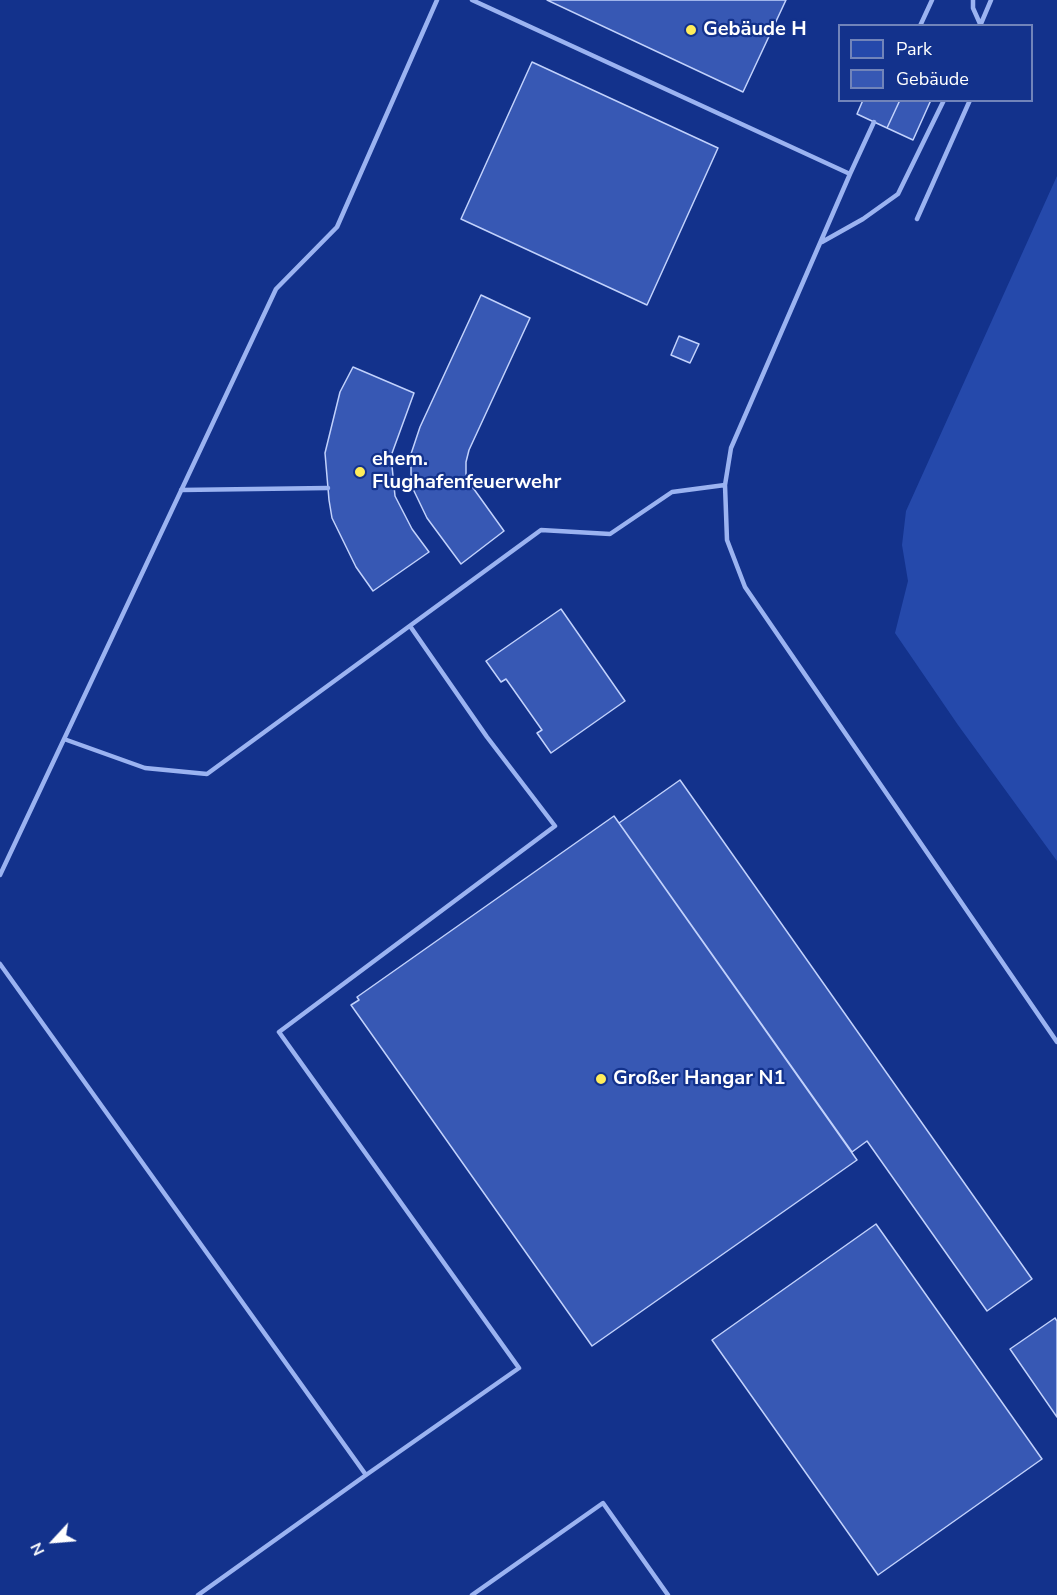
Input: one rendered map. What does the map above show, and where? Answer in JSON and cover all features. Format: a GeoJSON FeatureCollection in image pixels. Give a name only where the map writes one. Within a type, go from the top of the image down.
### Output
{"type":"FeatureCollection","features":[{"type":"Feature","properties":{"kind":"lane"},"geometry":{"type":"LineString","coordinates":[[0,875],[276,289],[337,227],[437,0]]}},
{"type":"Feature","properties":{"kind":"lane"},"geometry":{"type":"LineString","coordinates":[[472,0],[850,174]]}},
{"type":"Feature","properties":{"kind":"lane"},"geometry":{"type":"LineString","coordinates":[[921,24],[932,0]]}},
{"type":"Feature","properties":{"kind":"lane"},"geometry":{"type":"LineString","coordinates":[[972,0],[981,24]]}},
{"type":"Feature","properties":{"kind":"lane"},"geometry":{"type":"LineString","coordinates":[[981,24],[991,0]]}},
{"type":"Feature","properties":{"kind":"lane"},"geometry":{"type":"LineString","coordinates":[[822,242],[862,219],[898,194],[943,102]]}},
{"type":"Feature","properties":{"kind":"lane"},"geometry":{"type":"LineString","coordinates":[[917,219],[969,102]]}},
{"type":"Feature","properties":{"kind":"lane"},"geometry":{"type":"LineString","coordinates":[[874,122],[731,448],[725,485],[727,540],[745,587],[1057,1042]]}},
{"type":"Feature","properties":{"kind":"lane"},"geometry":{"type":"LineString","coordinates":[[64,740],[145,768],[207,774],[541,530],[610,534],[672,492],[725,485]]}},
{"type":"Feature","properties":{"kind":"lane"},"geometry":{"type":"LineString","coordinates":[[181,490],[328,488]]}},
{"type":"Feature","properties":{"kind":"lane"},"geometry":{"type":"LineString","coordinates":[[198,1595],[519,1368],[279,1032],[555,826],[486,737],[410,626]]}},
{"type":"Feature","properties":{"kind":"lane"},"geometry":{"type":"LineString","coordinates":[[0,964],[366,1475]]}},
{"type":"Feature","properties":{"kind":"lane"},"geometry":{"type":"LineString","coordinates":[[472,1595],[603,1503],[668,1595]]}},
{"type":"Feature","properties":{"kind":"green space"},"geometry":{"type":"Polygon","coordinates":[[[1057,176],[1057,861],[958,725],[895,633],[908,581],[902,545],[906,511],[1057,176]]]}},
{"type":"Feature","properties":{"kind":"building","name":"Gebäude H"},"geometry":{"type":"Polygon","coordinates":[[[547,0],[786,0],[743,92],[547,0]]]}},
{"type":"Feature","properties":{"kind":"building"},"geometry":{"type":"Polygon","coordinates":[[[532,62],[718,148],[647,305],[461,219],[532,62]]]}},
{"type":"Feature","properties":{"kind":"building"},"geometry":{"type":"Polygon","coordinates":[[[862,102],[899,102],[887,128],[857,114],[862,102]]]}},
{"type":"Feature","properties":{"kind":"building"},"geometry":{"type":"Polygon","coordinates":[[[899,102],[930,102],[913,140],[887,128],[899,102]]]}},
{"type":"Feature","properties":{"kind":"building"},"geometry":{"type":"Polygon","coordinates":[[[481,295],[530,318],[469,450],[466,462],[466,474],[471,485],[504,531],[461,564],[427,518],[414,491],[411,454],[420,427],[481,295]]]}},
{"type":"Feature","properties":{"kind":"building"},"geometry":{"type":"Polygon","coordinates":[[[679,336],[699,344],[690,363],[671,355],[679,336]]]}},
{"type":"Feature","properties":{"kind":"building","name":"ehem. Flughafenfeuerwehr"},"geometry":{"type":"Polygon","coordinates":[[[353,367],[414,393],[391,456],[395,496],[412,529],[429,552],[373,591],[356,567],[332,518],[329,500],[325,453],[340,392],[353,367]]]}},
{"type":"Feature","properties":{"kind":"building"},"geometry":{"type":"Polygon","coordinates":[[[561,609],[625,701],[551,753],[537,733],[542,730],[506,679],[501,682],[486,661],[561,609]]]}},
{"type":"Feature","properties":{"kind":"building"},"geometry":{"type":"Polygon","coordinates":[[[680,780],[1032,1279],[987,1311],[867,1141],[852,1152],[619,823],[680,780]]]}},
{"type":"Feature","properties":{"kind":"building","name":"Großer Hangar N1"},"geometry":{"type":"Polygon","coordinates":[[[614,816],[857,1160],[592,1346],[351,1005],[359,1000],[357,997],[614,816]]]}},
{"type":"Feature","properties":{"kind":"building"},"geometry":{"type":"Polygon","coordinates":[[[876,1224],[1042,1459],[878,1575],[712,1340],[876,1224]]]}},
{"type":"Feature","properties":{"kind":"building"},"geometry":{"type":"Polygon","coordinates":[[[1055,1318],[1057,1321],[1057,1417],[1010,1349],[1055,1318]]]}},
{"type":"Feature","properties":{"kind":"place","name":"Gebäude H"},"geometry":{"type":"Point","coordinates":[691,30]}},
{"type":"Feature","properties":{"kind":"place","name":"ehem. Flughafenfeuerwehr"},"geometry":{"type":"Point","coordinates":[360,472]}},
{"type":"Feature","properties":{"kind":"place","name":"Großer Hangar N1"},"geometry":{"type":"Point","coordinates":[601,1079]}}]}
